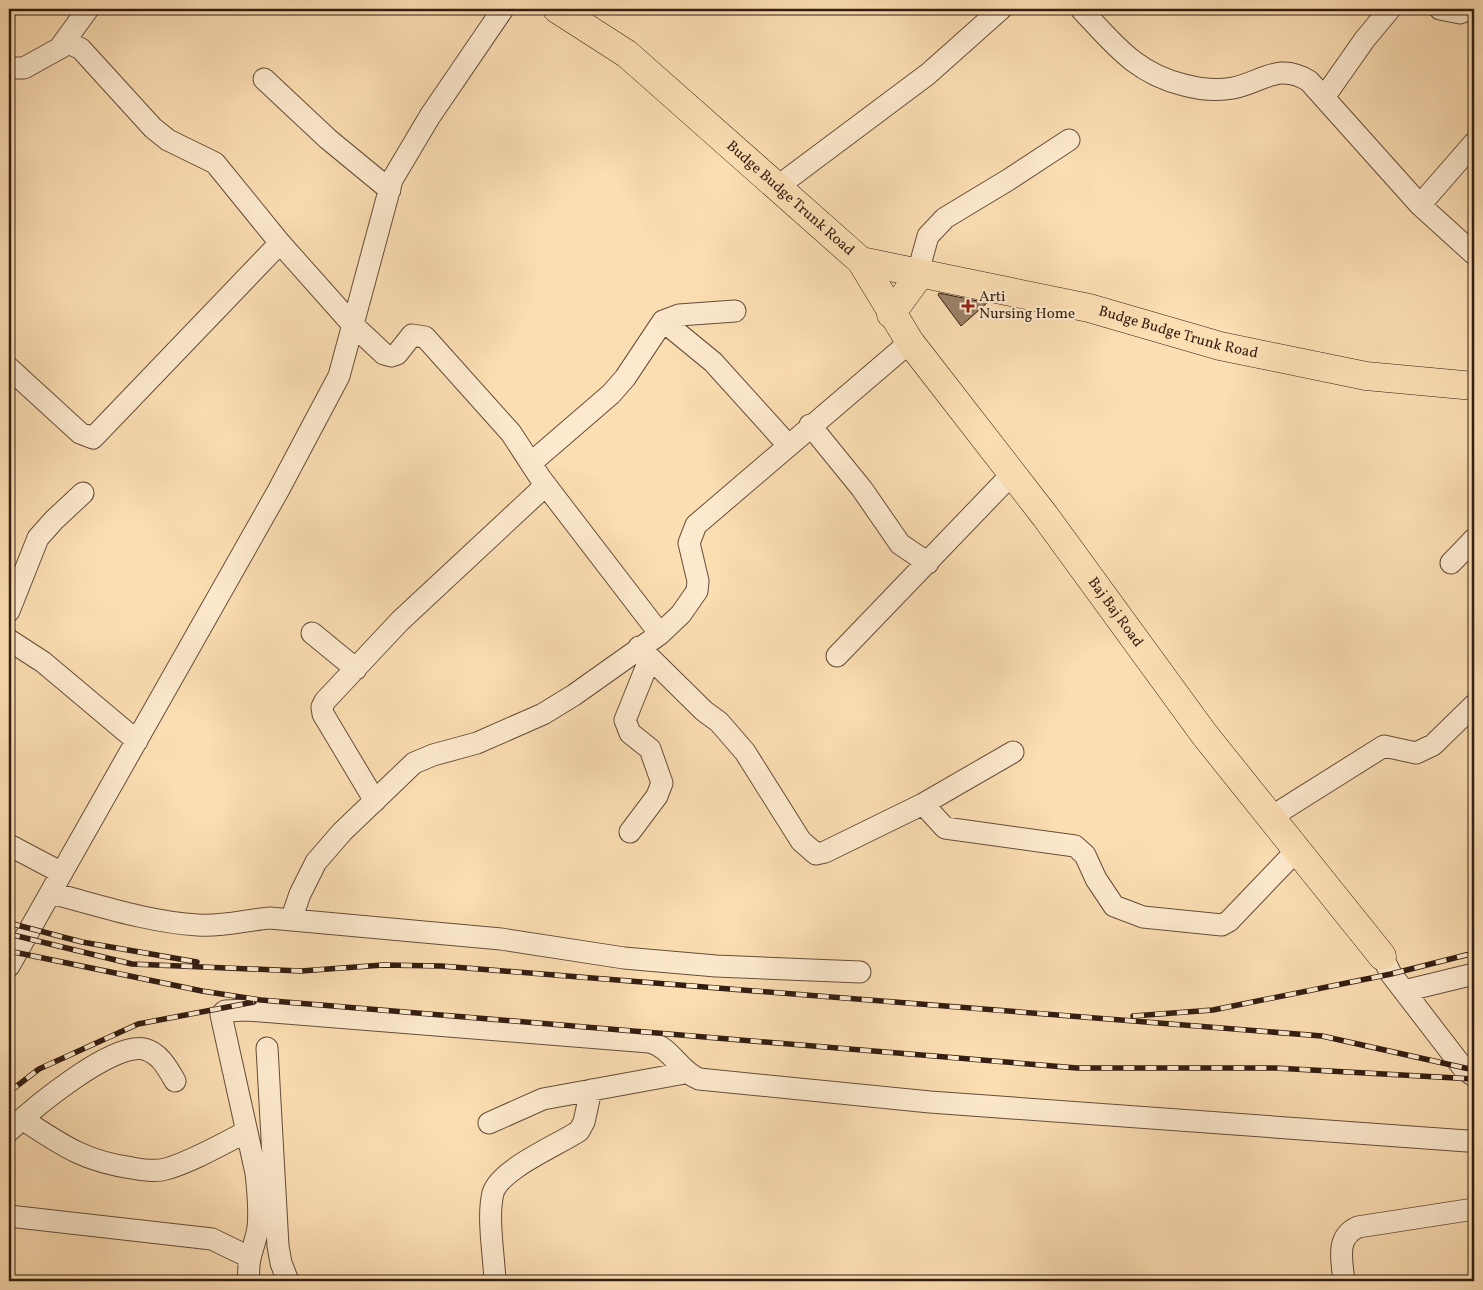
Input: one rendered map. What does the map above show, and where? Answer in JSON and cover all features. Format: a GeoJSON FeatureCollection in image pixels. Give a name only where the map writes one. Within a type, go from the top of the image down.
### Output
{"type":"FeatureCollection","features":[{"type":"Feature","properties":{"kind":"main road","name":"Budge Budge Trunk Road"},"geometry":{"type":"LineString","coordinates":[[567,12],[627,54],[861,261],[1089,308],[1220,346],[1366,376],[1474,386]]}},
{"type":"Feature","properties":{"kind":"main road","name":"Baj Baj Road"},"geometry":{"type":"LineString","coordinates":[[861,261],[891,314],[910,342],[1012,474],[1204,734],[1382,956]]}},
{"type":"Feature","properties":{"kind":"main road"},"geometry":{"type":"LineString","coordinates":[[891,314],[919,273]]}},
{"type":"Feature","properties":{"kind":"street"},"geometry":{"type":"LineString","coordinates":[[61,46],[88,9]]}},
{"type":"Feature","properties":{"kind":"street"},"geometry":{"type":"LineString","coordinates":[[9,966],[278,491],[339,376],[392,180],[430,116],[503,9]]}},
{"type":"Feature","properties":{"kind":"street"},"geometry":{"type":"LineString","coordinates":[[777,186],[928,74],[1001,9]]}},
{"type":"Feature","properties":{"kind":"street"},"geometry":{"type":"LineString","coordinates":[[1081,9],[1126,57],[1151,74],[1168,81],[1195,88],[1223,90],[1235,88],[1279,71],[1302,76],[1325,96],[1420,205],[1474,254]]}},
{"type":"Feature","properties":{"kind":"street"},"geometry":{"type":"LineString","coordinates":[[1325,96],[1365,39],[1390,9]]}},
{"type":"Feature","properties":{"kind":"street"},"geometry":{"type":"LineString","coordinates":[[1440,9],[1460,13],[1469,9]]}},
{"type":"Feature","properties":{"kind":"street"},"geometry":{"type":"LineString","coordinates":[[9,68],[24,68],[69,43],[81,49],[153,128],[168,140],[215,163],[280,243],[353,325],[384,354],[391,356],[397,354],[412,335],[425,337],[511,433],[546,485],[660,634]]}},
{"type":"Feature","properties":{"kind":"street"},"geometry":{"type":"LineString","coordinates":[[264,79],[328,139],[390,190]]}},
{"type":"Feature","properties":{"kind":"street"},"geometry":{"type":"LineString","coordinates":[[919,273],[928,236],[945,218],[1069,140]]}},
{"type":"Feature","properties":{"kind":"street"},"geometry":{"type":"LineString","coordinates":[[1420,205],[1474,143]]}},
{"type":"Feature","properties":{"kind":"street"},"geometry":{"type":"LineString","coordinates":[[9,368],[80,433],[92,438],[280,243]]}},
{"type":"Feature","properties":{"kind":"street"},"geometry":{"type":"LineString","coordinates":[[531,463],[611,394],[630,371],[663,321],[679,315],[735,311]]}},
{"type":"Feature","properties":{"kind":"street"},"geometry":{"type":"LineString","coordinates":[[663,321],[713,362],[788,445]]}},
{"type":"Feature","properties":{"kind":"street"},"geometry":{"type":"LineString","coordinates":[[291,920],[300,894],[316,862],[342,832],[414,763],[433,754],[477,743],[544,714],[644,653],[681,614],[697,592],[698,581],[689,543],[696,525],[810,425],[910,342]]}},
{"type":"Feature","properties":{"kind":"street"},"geometry":{"type":"LineString","coordinates":[[810,425],[862,489],[900,544],[928,563]]}},
{"type":"Feature","properties":{"kind":"street"},"geometry":{"type":"LineString","coordinates":[[838,656],[1012,474]]}},
{"type":"Feature","properties":{"kind":"street"},"geometry":{"type":"LineString","coordinates":[[374,801],[323,714],[322,707],[325,701],[400,620],[546,485]]}},
{"type":"Feature","properties":{"kind":"street"},"geometry":{"type":"LineString","coordinates":[[9,611],[38,538],[83,493]]}},
{"type":"Feature","properties":{"kind":"street"},"geometry":{"type":"LineString","coordinates":[[1451,563],[1474,539]]}},
{"type":"Feature","properties":{"kind":"street"},"geometry":{"type":"LineString","coordinates":[[312,633],[356,669]]}},
{"type":"Feature","properties":{"kind":"street"},"geometry":{"type":"LineString","coordinates":[[9,640],[43,662],[137,741]]}},
{"type":"Feature","properties":{"kind":"street"},"geometry":{"type":"LineString","coordinates":[[644,653],[704,711],[719,722],[745,752],[801,842],[816,854],[825,852],[923,804],[1013,752]]}},
{"type":"Feature","properties":{"kind":"street"},"geometry":{"type":"LineString","coordinates":[[630,832],[657,796],[662,783],[650,749],[630,733],[625,720],[644,653]]}},
{"type":"Feature","properties":{"kind":"street"},"geometry":{"type":"LineString","coordinates":[[1270,816],[1384,746],[1416,753],[1433,745],[1474,704]]}},
{"type":"Feature","properties":{"kind":"street"},"geometry":{"type":"LineString","coordinates":[[923,804],[945,828],[1075,846],[1085,855],[1108,900],[1121,910],[1143,917],[1212,924],[1222,924],[1229,921],[1297,850]]}},
{"type":"Feature","properties":{"kind":"street"},"geometry":{"type":"LineString","coordinates":[[9,845],[62,873]]}},
{"type":"Feature","properties":{"kind":"street"},"geometry":{"type":"LineString","coordinates":[[50,893],[155,919],[196,925],[218,926],[240,920],[270,918],[501,939],[633,959],[716,966],[860,972]]}},
{"type":"Feature","properties":{"kind":"street"},"geometry":{"type":"LineString","coordinates":[[1382,956],[1404,991],[1464,1069],[1474,1076]]}},
{"type":"Feature","properties":{"kind":"street"},"geometry":{"type":"LineString","coordinates":[[1404,991],[1474,974]]}},
{"type":"Feature","properties":{"kind":"street"},"geometry":{"type":"LineString","coordinates":[[249,1281],[248,1257],[258,1228],[256,1173],[221,1015],[225,1011],[247,1010],[649,1042],[663,1048],[686,1073],[699,1079],[930,1102],[1467,1141],[1474,1139]]}},
{"type":"Feature","properties":{"kind":"street"},"geometry":{"type":"LineString","coordinates":[[267,1048],[278,1246],[280,1263],[288,1281]]}},
{"type":"Feature","properties":{"kind":"street"},"geometry":{"type":"LineString","coordinates":[[176,1082],[162,1060],[144,1049],[136,1049],[91,1066],[15,1125],[85,1158],[104,1164],[147,1171],[164,1170],[246,1132]]}},
{"type":"Feature","properties":{"kind":"street"},"geometry":{"type":"LineString","coordinates":[[489,1123],[542,1099],[686,1073]]}},
{"type":"Feature","properties":{"kind":"street"},"geometry":{"type":"LineString","coordinates":[[495,1281],[492,1220],[493,1193],[507,1174],[578,1131],[584,1122],[591,1090]]}},
{"type":"Feature","properties":{"kind":"street"},"geometry":{"type":"LineString","coordinates":[[1344,1281],[1340,1252],[1343,1242],[1351,1230],[1358,1227],[1474,1209]]}},
{"type":"Feature","properties":{"kind":"street"},"geometry":{"type":"LineString","coordinates":[[9,1216],[212,1239],[248,1257]]}},
{"type":"Feature","properties":{"kind":"building"},"geometry":{"type":"Polygon","coordinates":[[[939,293],[987,303],[961,326],[938,295],[939,293]]]}},
{"type":"Feature","properties":{"kind":"railway"},"geometry":{"type":"LineString","coordinates":[[9,923],[82,942],[197,962]]}},
{"type":"Feature","properties":{"kind":"railway"},"geometry":{"type":"LineString","coordinates":[[9,934],[132,964],[301,971],[383,965],[441,966],[1322,1036],[1474,1070]]}},
{"type":"Feature","properties":{"kind":"railway"},"geometry":{"type":"LineString","coordinates":[[9,951],[202,991],[261,1000],[1077,1068],[1275,1068],[1474,1079]]}},
{"type":"Feature","properties":{"kind":"railway"},"geometry":{"type":"LineString","coordinates":[[1133,1016],[1213,1010],[1391,974],[1474,953]]}},
{"type":"Feature","properties":{"kind":"railway"},"geometry":{"type":"LineString","coordinates":[[9,1092],[39,1069],[138,1024],[254,1002]]}},
{"type":"Feature","properties":{"kind":"place","name":"Arti Nursing Home"},"geometry":{"type":"Point","coordinates":[968,306]}}]}
